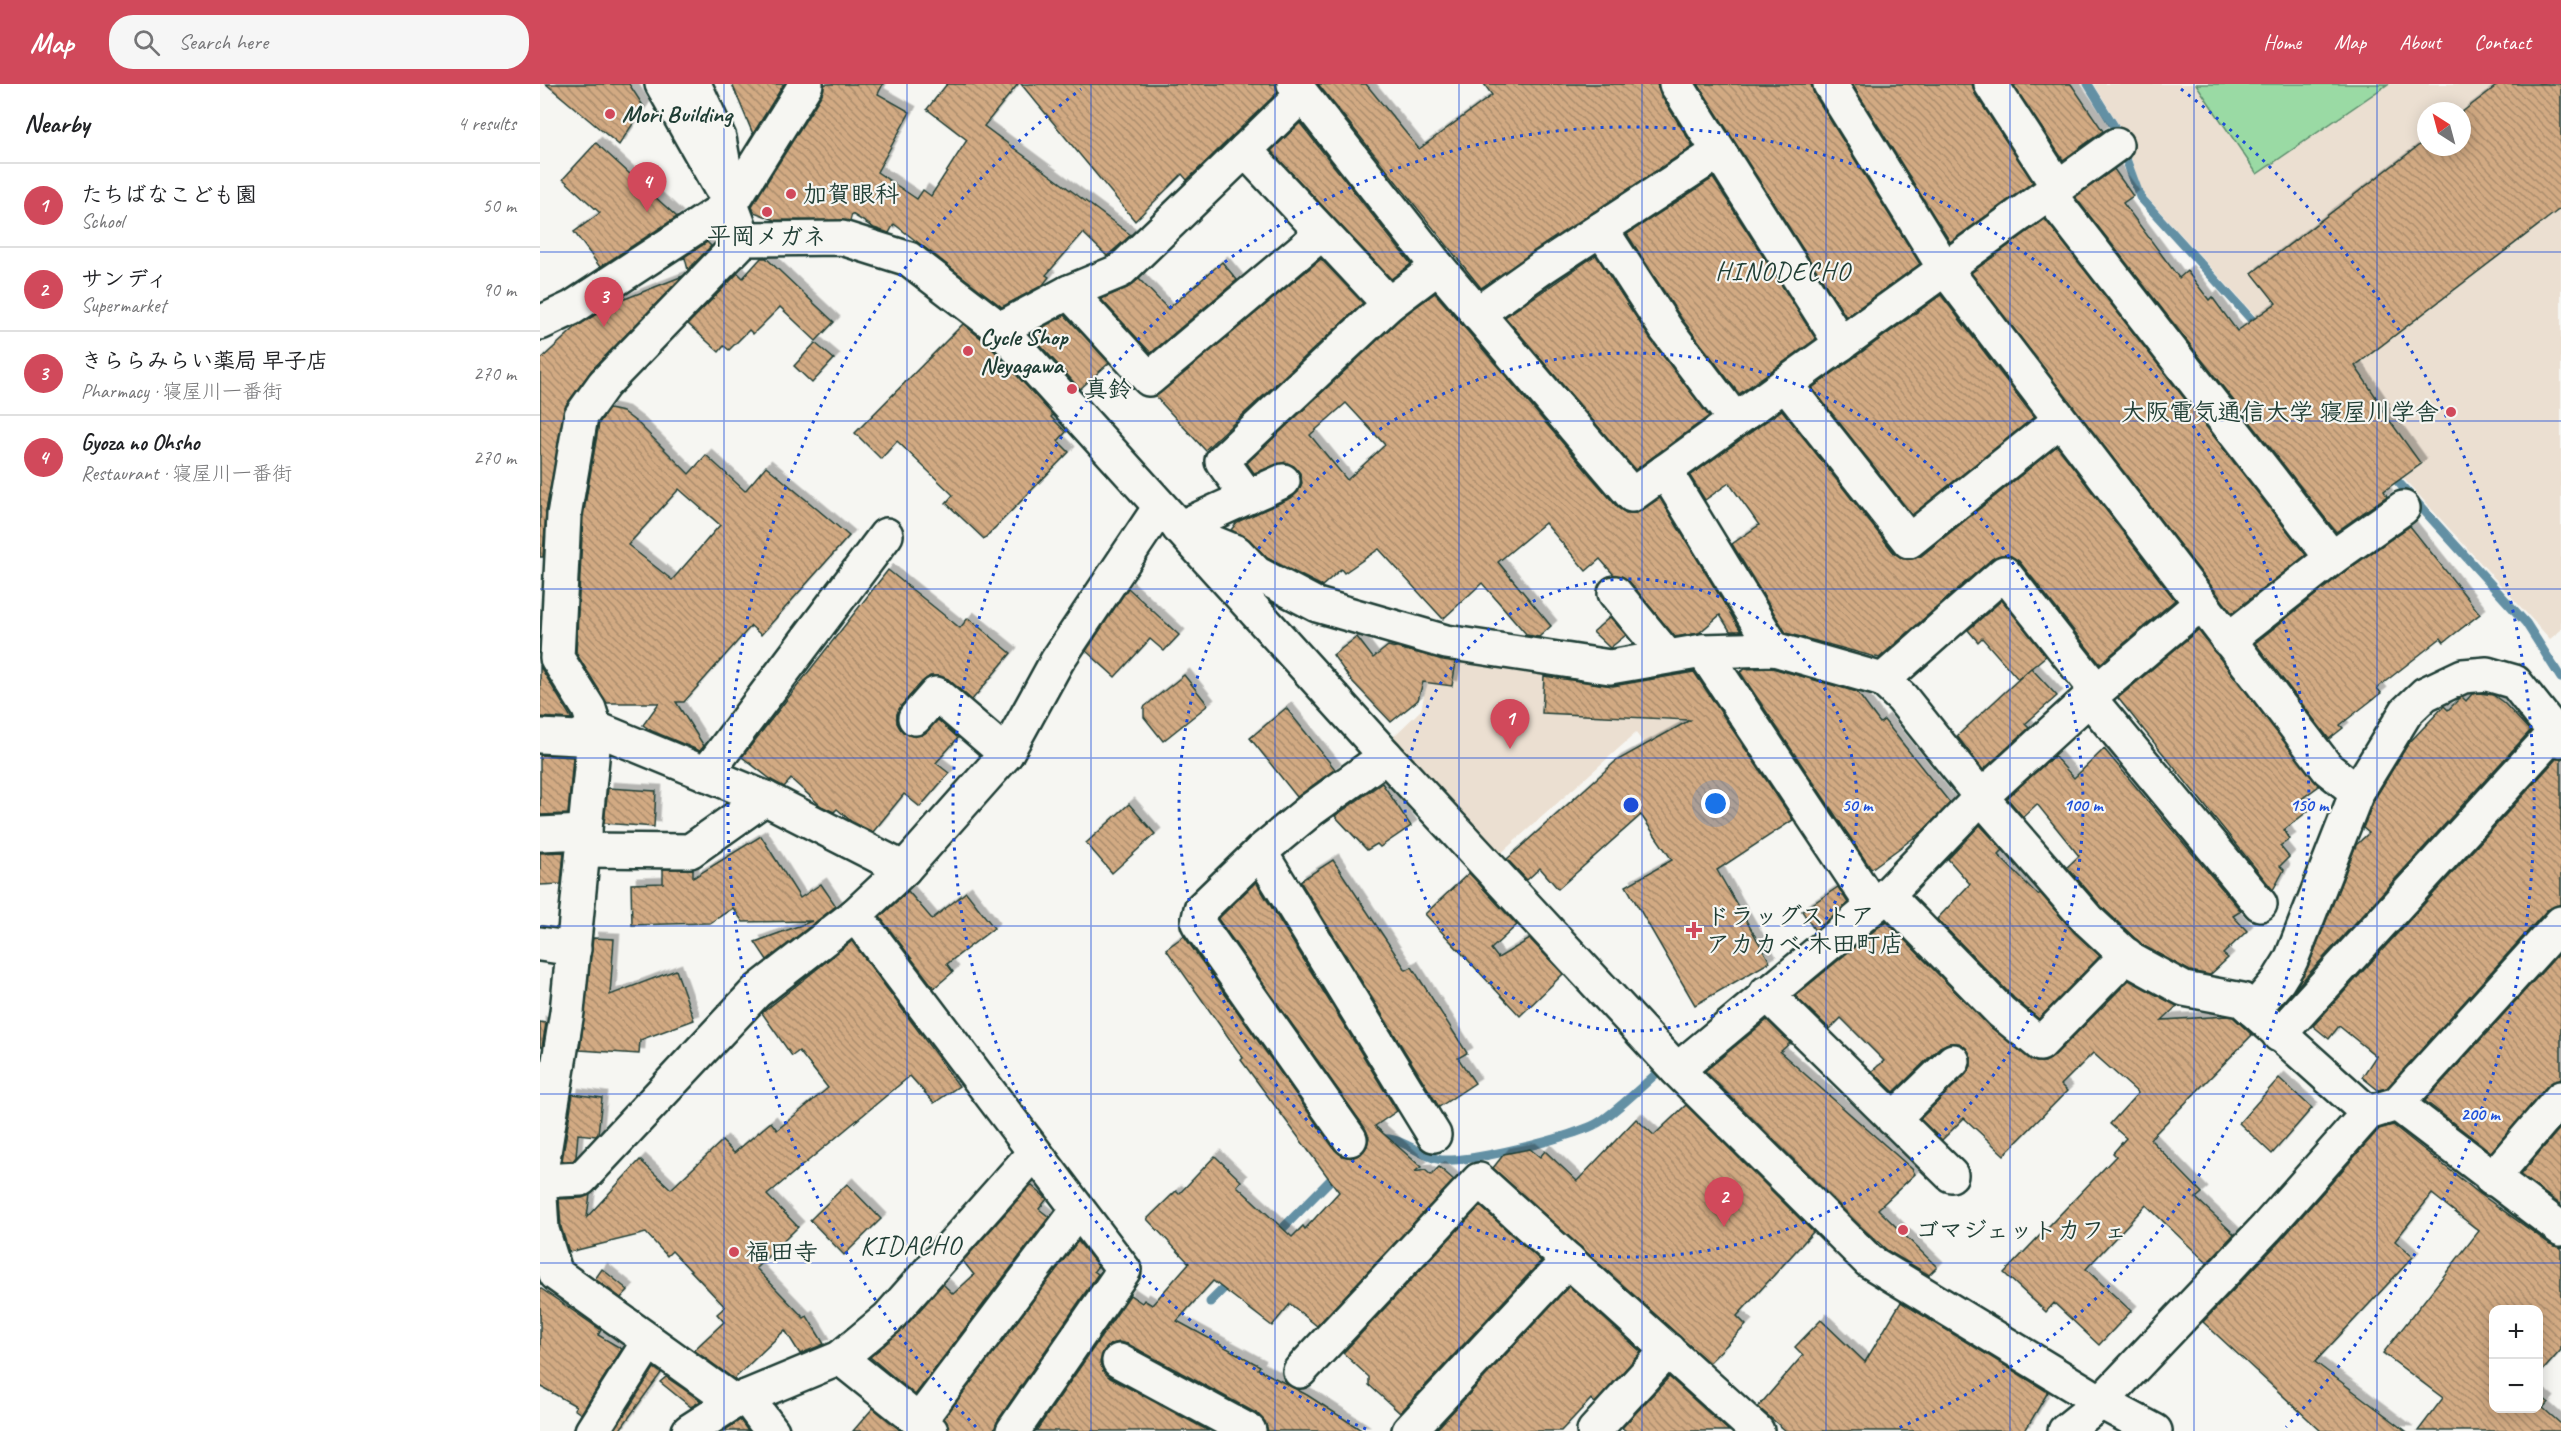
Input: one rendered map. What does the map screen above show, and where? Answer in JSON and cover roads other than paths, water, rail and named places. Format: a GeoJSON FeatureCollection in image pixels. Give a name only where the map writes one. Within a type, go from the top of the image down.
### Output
{"type":"FeatureCollection","features":[{"type":"Feature","properties":{"kind":"street"},"geometry":{"type":"LineString","coordinates":[[662,84],[731,204],[744,239]]}},
{"type":"Feature","properties":{"kind":"street"},"geometry":{"type":"LineString","coordinates":[[694,84],[719,138],[731,204]]}},
{"type":"Feature","properties":{"kind":"street"},"geometry":{"type":"LineString","coordinates":[[540,323],[572,308],[731,204],[806,84]]}},
{"type":"Feature","properties":{"kind":"street"},"geometry":{"type":"LineString","coordinates":[[1676,84],[1841,344]]}},
{"type":"Feature","properties":{"kind":"street"},"geometry":{"type":"LineString","coordinates":[[1830,84],[1945,268],[2328,769],[2357,792]]}},
{"type":"Feature","properties":{"kind":"street"},"geometry":{"type":"LineString","coordinates":[[1991,84],[2054,190],[2332,558]]}},
{"type":"Feature","properties":{"kind":"street"},"geometry":{"type":"LineString","coordinates":[[1000,329],[1069,292],[1120,271],[1245,150],[1298,89],[1438,267],[1632,495],[2116,145]]}},
{"type":"Feature","properties":{"kind":"street"},"geometry":{"type":"LineString","coordinates":[[1245,150],[1389,304]]}},
{"type":"Feature","properties":{"kind":"street"},"geometry":{"type":"LineString","coordinates":[[1477,314],[1718,153]]}},
{"type":"Feature","properties":{"kind":"street"},"geometry":{"type":"LineString","coordinates":[[1601,229],[1666,329],[1735,420]]}},
{"type":"Feature","properties":{"kind":"street"},"geometry":{"type":"LineString","coordinates":[[1069,292],[1149,379],[1322,233]]}},
{"type":"Feature","properties":{"kind":"street"},"geometry":{"type":"LineString","coordinates":[[1283,482],[1248,497],[1169,518],[1056,661],[1006,754],[904,869],[855,915],[756,992],[581,1179],[540,1179],[567,1012],[595,728],[589,709],[548,656],[564,514],[581,416],[604,384],[744,239],[842,238],[909,260],[1000,329],[1169,518],[1386,756],[1677,1070],[1869,1261],[2102,1402],[2155,1431]]}},
{"type":"Feature","properties":{"kind":"street"},"geometry":{"type":"LineString","coordinates":[[1248,497],[1222,461],[1389,304],[1438,267]]}},
{"type":"Feature","properties":{"kind":"street"},"geometry":{"type":"LineString","coordinates":[[1785,384],[1909,541],[2060,420]]}},
{"type":"Feature","properties":{"kind":"street"},"geometry":{"type":"LineString","coordinates":[[1665,471],[1774,649]]}},
{"type":"Feature","properties":{"kind":"street"},"geometry":{"type":"LineString","coordinates":[[2228,640],[2332,558],[2403,508]]}},
{"type":"Feature","properties":{"kind":"street"},"geometry":{"type":"LineString","coordinates":[[1169,518],[1236,552],[1256,573],[1317,605],[1446,642],[1610,667],[1666,655],[1703,651],[1774,649],[1883,680],[1902,698],[1981,797],[2088,920],[2131,960],[2184,989],[2242,1000],[2279,1035],[2382,1109],[2492,1179],[2561,1229]]}},
{"type":"Feature","properties":{"kind":"street"},"geometry":{"type":"LineString","coordinates":[[706,774],[886,535]]}},
{"type":"Feature","properties":{"kind":"street"},"geometry":{"type":"LineString","coordinates":[[1883,680],[2004,573],[2093,694],[2260,904]]}},
{"type":"Feature","properties":{"kind":"street"},"geometry":{"type":"LineString","coordinates":[[1614,593],[1666,655]]}},
{"type":"Feature","properties":{"kind":"street"},"geometry":{"type":"LineString","coordinates":[[1677,1070],[1766,993],[1880,901],[1981,797],[2093,694],[2200,604]]}},
{"type":"Feature","properties":{"kind":"street"},"geometry":{"type":"LineString","coordinates":[[1703,651],[1880,901],[2001,1012],[2040,1044],[2127,955]]}},
{"type":"Feature","properties":{"kind":"street"},"geometry":{"type":"LineString","coordinates":[[2253,1011],[2278,981],[2291,960],[2357,792],[2406,712],[2426,694],[2463,676],[2487,674],[2515,682],[2558,736],[2279,1035]]}},
{"type":"Feature","properties":{"kind":"street"},"geometry":{"type":"LineString","coordinates":[[915,718],[936,694],[1006,754]]}},
{"type":"Feature","properties":{"kind":"street"},"geometry":{"type":"LineString","coordinates":[[595,728],[765,798],[904,869]]}},
{"type":"Feature","properties":{"kind":"street"},"geometry":{"type":"LineString","coordinates":[[540,736],[577,738],[595,728]]}},
{"type":"Feature","properties":{"kind":"street"},"geometry":{"type":"LineString","coordinates":[[1350,1139],[1198,923],[1201,909],[1260,852],[1312,809],[1386,756]]}},
{"type":"Feature","properties":{"kind":"street"},"geometry":{"type":"LineString","coordinates":[[540,834],[585,841],[690,851],[765,798]]}},
{"type":"Feature","properties":{"kind":"street"},"geometry":{"type":"LineString","coordinates":[[1260,852],[1434,1135]]}},
{"type":"Feature","properties":{"kind":"street"},"geometry":{"type":"LineString","coordinates":[[855,915],[1124,1270],[1013,1431]]}},
{"type":"Feature","properties":{"kind":"street"},"geometry":{"type":"LineString","coordinates":[[2065,1431],[2102,1402],[2266,1228],[2561,923]]}},
{"type":"Feature","properties":{"kind":"street"},"geometry":{"type":"LineString","coordinates":[[540,944],[574,949]]}},
{"type":"Feature","properties":{"kind":"street"},"geometry":{"type":"LineString","coordinates":[[1766,993],[1951,1175]]}},
{"type":"Feature","properties":{"kind":"street"},"geometry":{"type":"LineString","coordinates":[[1893,1119],[1953,1061]]}},
{"type":"Feature","properties":{"kind":"street"},"geometry":{"type":"LineString","coordinates":[[2492,1179],[2561,1098]]}},
{"type":"Feature","properties":{"kind":"street"},"geometry":{"type":"LineString","coordinates":[[689,1431],[740,1399],[840,1358],[888,1317],[1034,1153]]}},
{"type":"Feature","properties":{"kind":"street"},"geometry":{"type":"LineString","coordinates":[[1300,1371],[1479,1180],[1757,1431]]}},
{"type":"Feature","properties":{"kind":"street"},"geometry":{"type":"LineString","coordinates":[[540,1196],[542,1230],[556,1274],[649,1341],[740,1399],[772,1431]]}},
{"type":"Feature","properties":{"kind":"street"},"geometry":{"type":"LineString","coordinates":[[840,1358],[925,1426],[1078,1210]]}},
{"type":"Feature","properties":{"kind":"street"},"geometry":{"type":"LineString","coordinates":[[1409,1431],[1568,1260]]}},
{"type":"Feature","properties":{"kind":"street"},"geometry":{"type":"LineString","coordinates":[[592,1431],[649,1341]]}},
{"type":"Feature","properties":{"kind":"street"},"geometry":{"type":"LineString","coordinates":[[1594,1431],[1668,1350]]}},
{"type":"Feature","properties":{"kind":"street"},"geometry":{"type":"LineString","coordinates":[[1119,1361],[1249,1431]]}},
{"type":"Feature","properties":{"kind":"waterway"},"geometry":{"type":"LineString","coordinates":[[2088,84],[2114,126],[2140,197],[2260,329]]}},
{"type":"Feature","properties":{"kind":"waterway"},"geometry":{"type":"LineString","coordinates":[[2390,473],[2526,623],[2561,678]]}},
{"type":"Feature","properties":{"kind":"waterway"},"geometry":{"type":"LineString","coordinates":[[1275,1236],[1369,1141],[1389,1139],[1427,1156],[1450,1160],[1520,1148],[1570,1134],[1601,1121],[1657,1073]]}},
{"type":"Feature","properties":{"kind":"waterway"},"geometry":{"type":"LineString","coordinates":[[1210,1302],[1232,1280]]}},
{"type":"Feature","properties":{"kind":"place","name":"Mori Building"},"geometry":{"type":"Point","coordinates":[610,114]}},
{"type":"Feature","properties":{"kind":"place","name":"加賀眼科"},"geometry":{"type":"Point","coordinates":[791,194]}},
{"type":"Feature","properties":{"kind":"place","name":"Gyoza no Ohsho"},"geometry":{"type":"Point","coordinates":[647,212]}},
{"type":"Feature","properties":{"kind":"place","name":"平岡メガネ"},"geometry":{"type":"Point","coordinates":[767,212]}},
{"type":"Feature","properties":{"kind":"place","name":"きららみらい薬局 早子店"},"geometry":{"type":"Point","coordinates":[604,327]}},
{"type":"Feature","properties":{"kind":"place","name":"Cycle Shop Neyagawa"},"geometry":{"type":"Point","coordinates":[968,351]}},
{"type":"Feature","properties":{"kind":"place","name":"真鈴"},"geometry":{"type":"Point","coordinates":[1072,389]}},
{"type":"Feature","properties":{"kind":"place","name":"大阪電気通信大学 寝屋川学舎"},"geometry":{"type":"Point","coordinates":[2451,412]}},
{"type":"Feature","properties":{"kind":"place","name":"たちばなこども園"},"geometry":{"type":"Point","coordinates":[1510,749]}},
{"type":"Feature","properties":{"kind":"place","name":"ドラッグストア アカカベ 木田町店"},"geometry":{"type":"Point","coordinates":[1694,930]}},
{"type":"Feature","properties":{"kind":"place","name":"サンディ"},"geometry":{"type":"Point","coordinates":[1724,1227]}},
{"type":"Feature","properties":{"kind":"place","name":"ゴマジェットカフェ"},"geometry":{"type":"Point","coordinates":[1903,1230]}},
{"type":"Feature","properties":{"kind":"place","name":"福田寺"},"geometry":{"type":"Point","coordinates":[734,1252]}},
{"type":"Feature","properties":{"kind":"district","name":"HINODECHO"},"geometry":{"type":"Point","coordinates":[1783,271]}},
{"type":"Feature","properties":{"kind":"district","name":"KIDACHO"},"geometry":{"type":"Point","coordinates":[911,1245]}}]}
